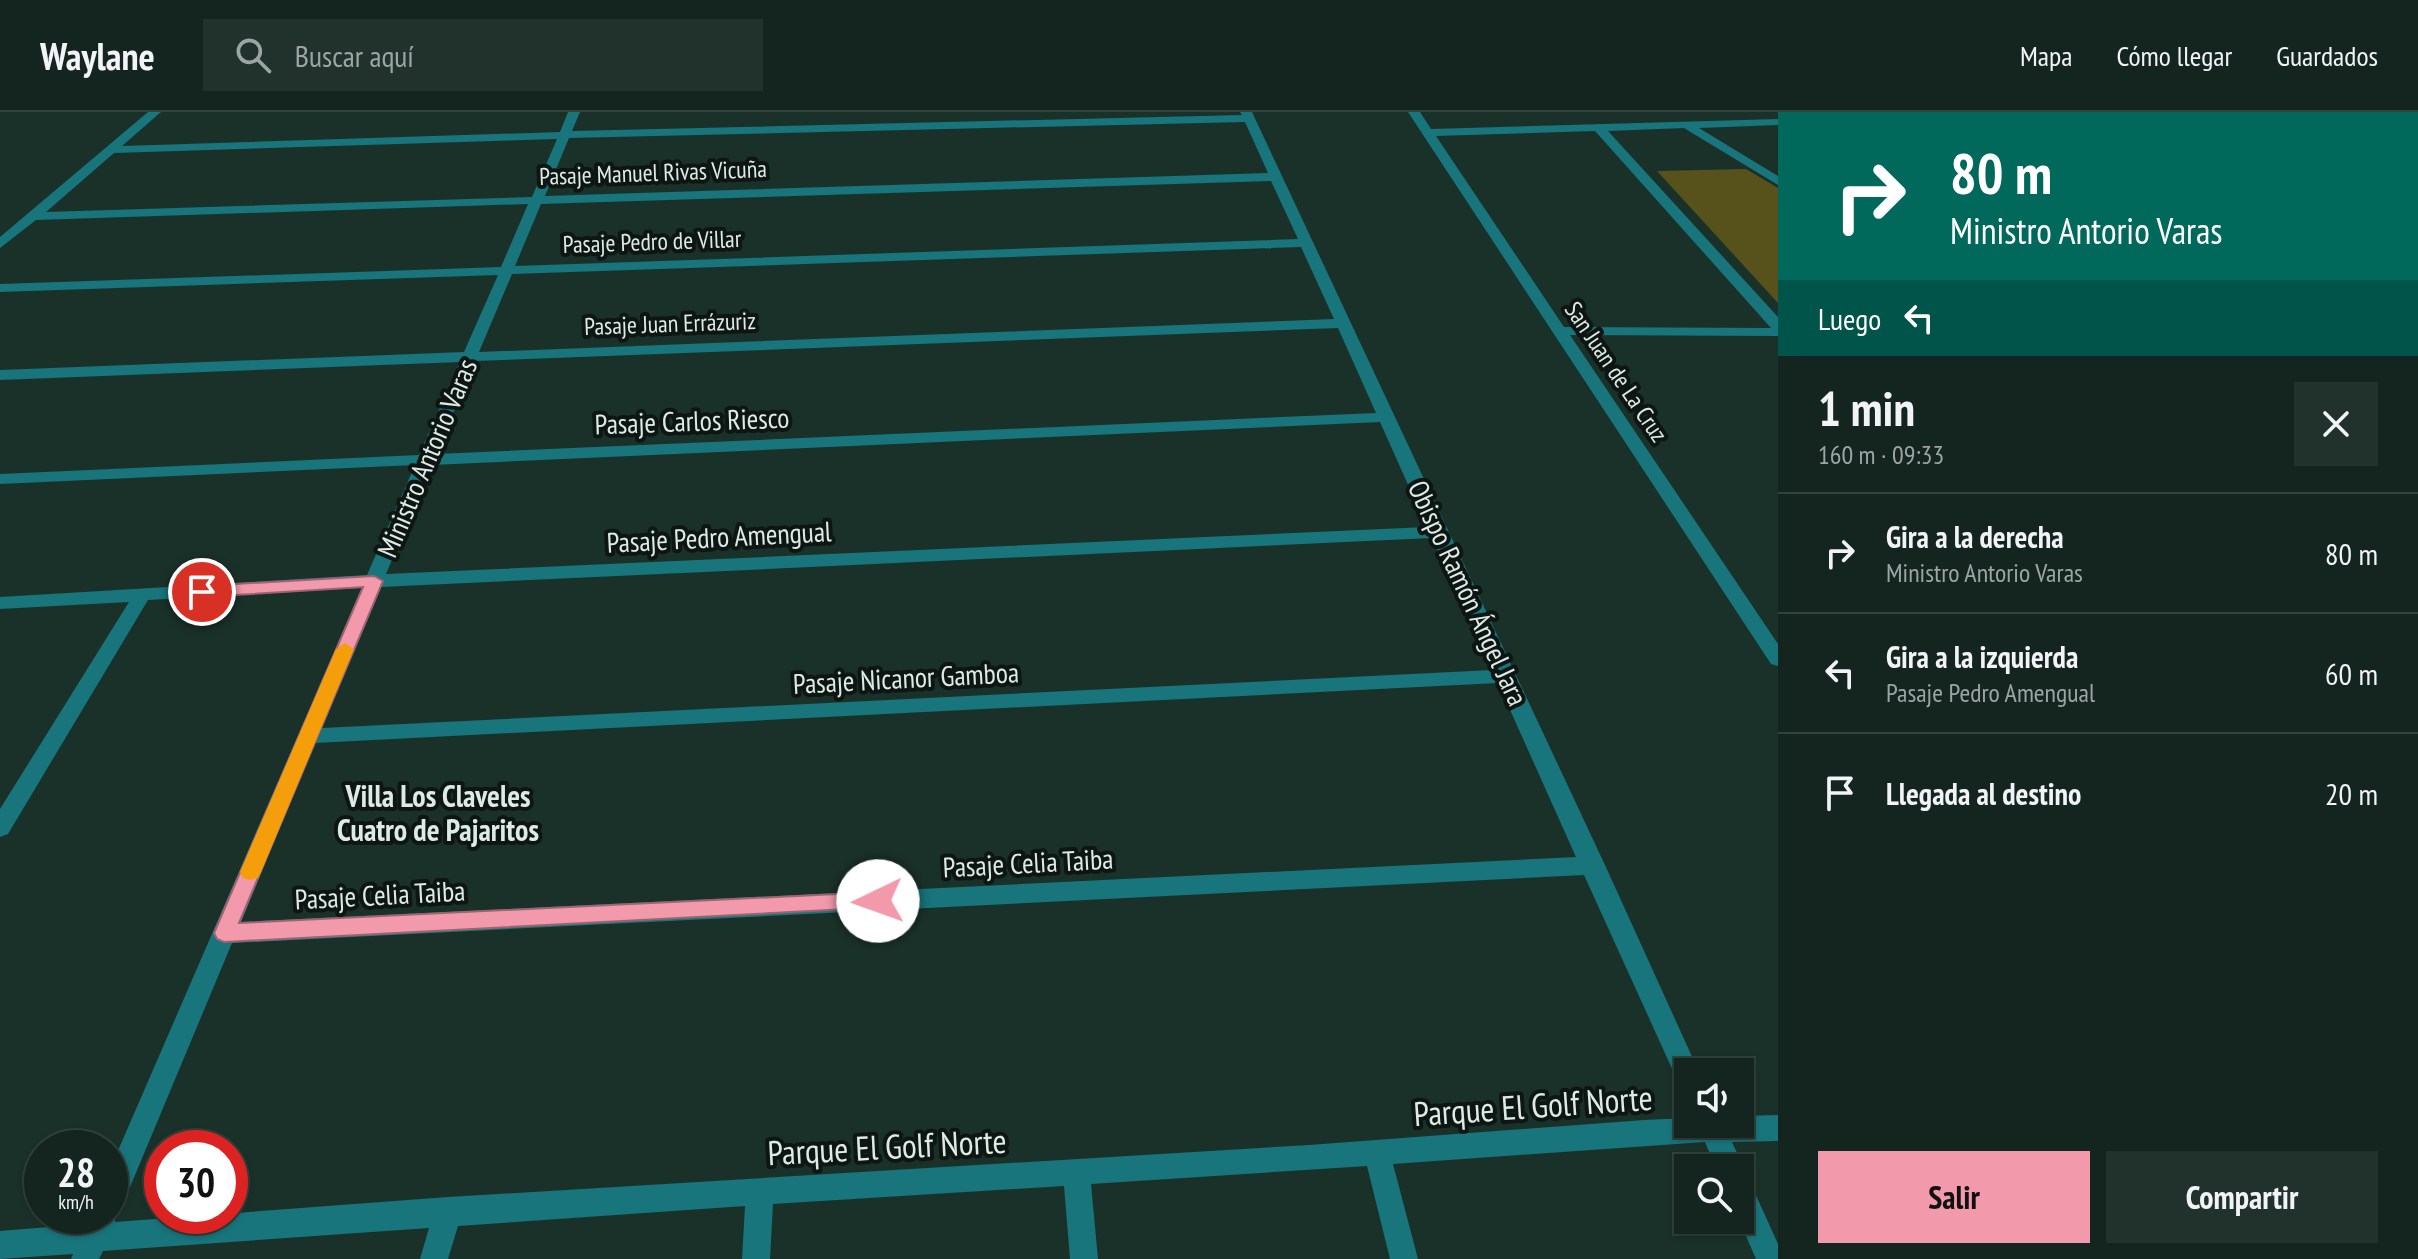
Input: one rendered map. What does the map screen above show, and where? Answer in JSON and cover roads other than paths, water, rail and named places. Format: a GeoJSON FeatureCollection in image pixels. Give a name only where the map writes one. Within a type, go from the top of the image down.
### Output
{"type":"FeatureCollection","features":[{"type":"Feature","properties":{"kind":"street"},"geometry":{"type":"LineString","coordinates":[[0,244],[155,112]]}},
{"type":"Feature","properties":{"kind":"street","name":"Ministro Antorio Varas"},"geometry":{"type":"LineString","coordinates":[[128,1159],[574,112]]}},
{"type":"Feature","properties":{"kind":"street","name":"San Juan de La Cruz"},"geometry":{"type":"LineString","coordinates":[[1414,112],[1778,659]]}},
{"type":"Feature","properties":{"kind":"street"},"geometry":{"type":"LineString","coordinates":[[109,150],[1247,115]]}},
{"type":"Feature","properties":{"kind":"street","name":"Obispo Ramón Ángel Jara"},"geometry":{"type":"LineString","coordinates":[[1247,115],[1680,1058]]}},
{"type":"Feature","properties":{"kind":"street"},"geometry":{"type":"LineString","coordinates":[[1428,133],[1778,122]]}},
{"type":"Feature","properties":{"kind":"street"},"geometry":{"type":"LineString","coordinates":[[1685,124],[1778,181]]}},
{"type":"Feature","properties":{"kind":"street"},"geometry":{"type":"LineString","coordinates":[[1598,127],[1778,326]]}},
{"type":"Feature","properties":{"kind":"street","name":"Pasaje Manuel Rivas Vicuña"},"geometry":{"type":"LineString","coordinates":[[33,216],[1275,177]]}},
{"type":"Feature","properties":{"kind":"street","name":"Pasaje Pedro de Villar"},"geometry":{"type":"LineString","coordinates":[[0,288],[1305,243]]}},
{"type":"Feature","properties":{"kind":"street","name":"Pasaje Juan Errázuriz"},"geometry":{"type":"LineString","coordinates":[[0,375],[1342,323]]}},
{"type":"Feature","properties":{"kind":"street"},"geometry":{"type":"LineString","coordinates":[[1560,331],[1778,332]]}},
{"type":"Feature","properties":{"kind":"street","name":"Pasaje Carlos Riesco"},"geometry":{"type":"LineString","coordinates":[[0,479],[1386,417]]}},
{"type":"Feature","properties":{"kind":"street","name":"Pasaje Pedro Amengual"},"geometry":{"type":"LineString","coordinates":[[0,603],[374,581],[1440,532]]}},
{"type":"Feature","properties":{"kind":"street"},"geometry":{"type":"LineString","coordinates":[[0,828],[142,595]]}},
{"type":"Feature","properties":{"kind":"street","name":"Pasaje Nicanor Gamboa"},"geometry":{"type":"LineString","coordinates":[[308,736],[1506,676]]}},
{"type":"Feature","properties":{"kind":"street","name":"Pasaje Celia Taiba"},"geometry":{"type":"LineString","coordinates":[[224,933],[1594,865]]}},
{"type":"Feature","properties":{"kind":"street","name":"Parque El Golf Norte"},"geometry":{"type":"LineString","coordinates":[[1754,1127],[1778,1128]]}},
{"type":"Feature","properties":{"kind":"street","name":"Parque El Golf Norte"},"geometry":{"type":"LineString","coordinates":[[0,1245],[448,1211],[1377,1154],[1674,1129]]}},
{"type":"Feature","properties":{"kind":"street"},"geometry":{"type":"LineString","coordinates":[[1377,1154],[1404,1259]]}},
{"type":"Feature","properties":{"kind":"street"},"geometry":{"type":"LineString","coordinates":[[1076,1172],[1084,1259]]}},
{"type":"Feature","properties":{"kind":"street"},"geometry":{"type":"LineString","coordinates":[[756,1259],[760,1191]]}},
{"type":"Feature","properties":{"kind":"street"},"geometry":{"type":"LineString","coordinates":[[434,1259],[448,1211]]}},
{"type":"Feature","properties":{"kind":"street"},"geometry":{"type":"LineString","coordinates":[[1754,1223],[1770,1259]]}},
{"type":"Feature","properties":{"kind":"district","name":"Villa Los Claveles Cuatro de Pajaritos"},"geometry":{"type":"Point","coordinates":[438,814]}}]}
